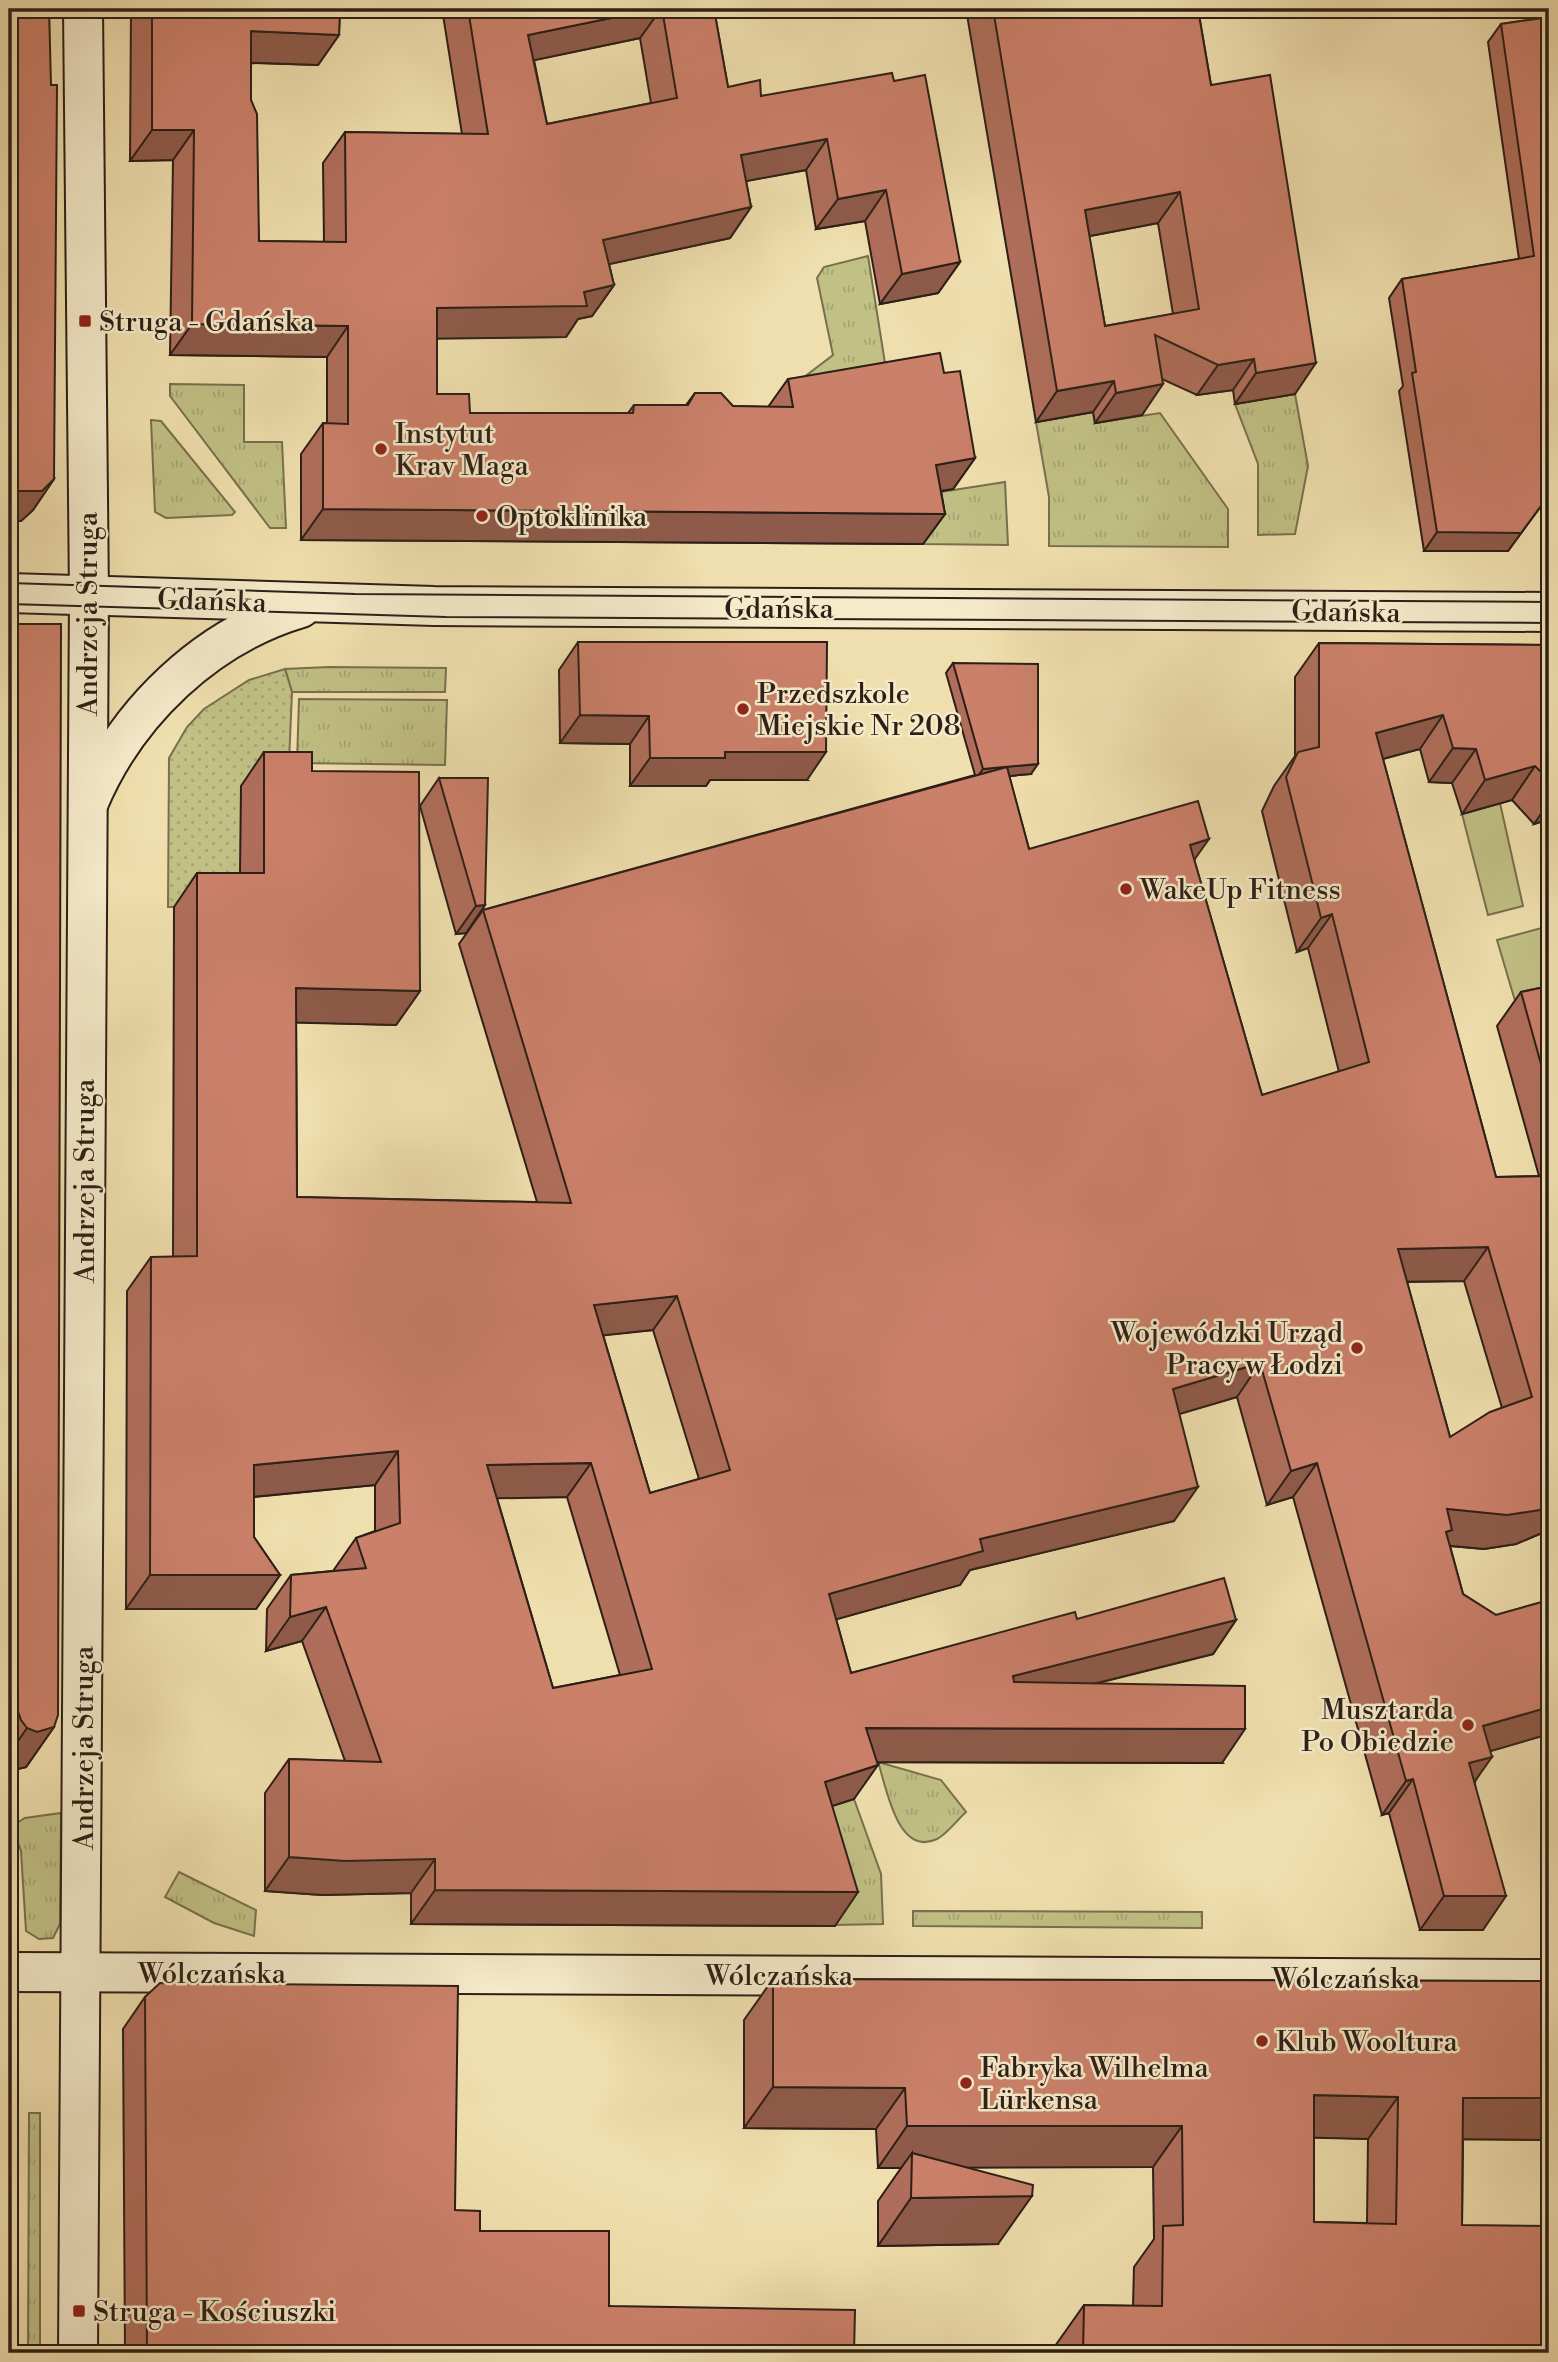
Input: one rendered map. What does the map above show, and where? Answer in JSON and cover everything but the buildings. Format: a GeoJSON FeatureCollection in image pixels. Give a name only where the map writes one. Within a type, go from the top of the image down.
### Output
{"type":"FeatureCollection","features":[{"type":"Feature","properties":{"kind":"street","name":"Andrzeja Struga"},"geometry":{"type":"LineString","coordinates":[[78,2353],[83,1973],[85,810],[89,596],[83,9]]}},
{"type":"Feature","properties":{"kind":"street","name":"Gdańska"},"geometry":{"type":"LineString","coordinates":[[9,593],[317,603],[1549,612]]}},
{"type":"Feature","properties":{"kind":"street"},"geometry":{"type":"LineString","coordinates":[[85,810],[122,739],[166,688],[236,637],[284,613],[317,603]]}},
{"type":"Feature","properties":{"kind":"street","name":"Wólczańska"},"geometry":{"type":"LineString","coordinates":[[9,1972],[1549,1979]]}},
{"type":"Feature","properties":{"kind":"green space"},"geometry":{"type":"Polygon","coordinates":[[[868,256],[888,382],[795,384],[833,355],[817,278],[824,267],[868,256]]]}},
{"type":"Feature","properties":{"kind":"green space"},"geometry":{"type":"Polygon","coordinates":[[[170,384],[244,385],[244,442],[282,442],[286,528],[270,528],[170,396],[170,384]]]}},
{"type":"Feature","properties":{"kind":"green space"},"geometry":{"type":"Polygon","coordinates":[[[1295,394],[1308,466],[1295,534],[1258,535],[1258,464],[1235,404],[1295,394]]]}},
{"type":"Feature","properties":{"kind":"green space"},"geometry":{"type":"Polygon","coordinates":[[[1093,412],[1095,423],[1160,413],[1228,509],[1228,547],[1049,546],[1049,497],[1036,422],[1093,412]]]}},
{"type":"Feature","properties":{"kind":"green space"},"geometry":{"type":"Polygon","coordinates":[[[151,420],[161,421],[235,512],[232,515],[166,518],[155,512],[151,420]]]}},
{"type":"Feature","properties":{"kind":"green space"},"geometry":{"type":"Polygon","coordinates":[[[1005,482],[1008,545],[923,544],[915,496],[1005,482]]]}},
{"type":"Feature","properties":{"kind":"green space"},"geometry":{"type":"Polygon","coordinates":[[[446,668],[445,692],[292,692],[285,669],[446,668]]]}},
{"type":"Feature","properties":{"kind":"green space"},"geometry":{"type":"Polygon","coordinates":[[[285,669],[292,692],[288,786],[240,907],[168,907],[169,758],[187,727],[204,709],[249,680],[285,669]]]}},
{"type":"Feature","properties":{"kind":"green space"},"geometry":{"type":"Polygon","coordinates":[[[299,699],[447,700],[445,765],[297,763],[299,699]]]}},
{"type":"Feature","properties":{"kind":"green space"},"geometry":{"type":"Polygon","coordinates":[[[1500,803],[1523,906],[1488,915],[1462,814],[1500,803]]]}},
{"type":"Feature","properties":{"kind":"green space"},"geometry":{"type":"Polygon","coordinates":[[[1549,926],[1549,996],[1521,1021],[1497,940],[1549,926]]]}},
{"type":"Feature","properties":{"kind":"green space"},"geometry":{"type":"Polygon","coordinates":[[[878,1762],[941,1780],[966,1812],[937,1839],[923,1842],[912,1838],[896,1816],[878,1762]]]}},
{"type":"Feature","properties":{"kind":"green space"},"geometry":{"type":"Polygon","coordinates":[[[854,1799],[881,1874],[883,1924],[834,1925],[801,1816],[854,1799]]]}},
{"type":"Feature","properties":{"kind":"green space"},"geometry":{"type":"Polygon","coordinates":[[[61,1813],[60,1924],[53,1938],[39,1939],[26,1931],[21,1851],[12,1826],[25,1818],[61,1813]]]}},
{"type":"Feature","properties":{"kind":"green space"},"geometry":{"type":"Polygon","coordinates":[[[179,1872],[256,1910],[254,1936],[214,1923],[165,1897],[179,1872]]]}},
{"type":"Feature","properties":{"kind":"green space"},"geometry":{"type":"Polygon","coordinates":[[[913,1911],[1202,1912],[1202,1928],[913,1926],[913,1911]]]}},
{"type":"Feature","properties":{"kind":"green space"},"geometry":{"type":"Polygon","coordinates":[[[29,2113],[40,2113],[40,2353],[28,2353],[29,2113]]]}},
{"type":"Feature","properties":{"kind":"tram line"},"geometry":{"type":"LineString","coordinates":[[9,583],[355,594],[1549,602]]}},
{"type":"Feature","properties":{"kind":"tram line"},"geometry":{"type":"LineString","coordinates":[[9,604],[446,617],[1549,623]]}},
{"type":"Feature","properties":{"kind":"place","name":"Struga - Gdańska"},"geometry":{"type":"Point","coordinates":[85,321]}},
{"type":"Feature","properties":{"kind":"place","name":"Instytut Krav Maga"},"geometry":{"type":"Point","coordinates":[381,449]}},
{"type":"Feature","properties":{"kind":"place","name":"Optoklinika"},"geometry":{"type":"Point","coordinates":[482,516]}},
{"type":"Feature","properties":{"kind":"place","name":"Przedszkole Miejskie Nr 208"},"geometry":{"type":"Point","coordinates":[743,709]}},
{"type":"Feature","properties":{"kind":"place","name":"WakeUp Fitness"},"geometry":{"type":"Point","coordinates":[1126,889]}},
{"type":"Feature","properties":{"kind":"place","name":"Wojewódzki Urząd Pracy w Łodzi"},"geometry":{"type":"Point","coordinates":[1357,1348]}},
{"type":"Feature","properties":{"kind":"place","name":"Musztarda Po Obiedzie"},"geometry":{"type":"Point","coordinates":[1468,1725]}},
{"type":"Feature","properties":{"kind":"place","name":"Klub Wooltura"},"geometry":{"type":"Point","coordinates":[1262,2041]}},
{"type":"Feature","properties":{"kind":"place","name":"Fabryka Wilhelma Lürkensa"},"geometry":{"type":"Point","coordinates":[966,2083]}},
{"type":"Feature","properties":{"kind":"place","name":"Struga - Kościuszki"},"geometry":{"type":"Point","coordinates":[79,2311]}}]}
